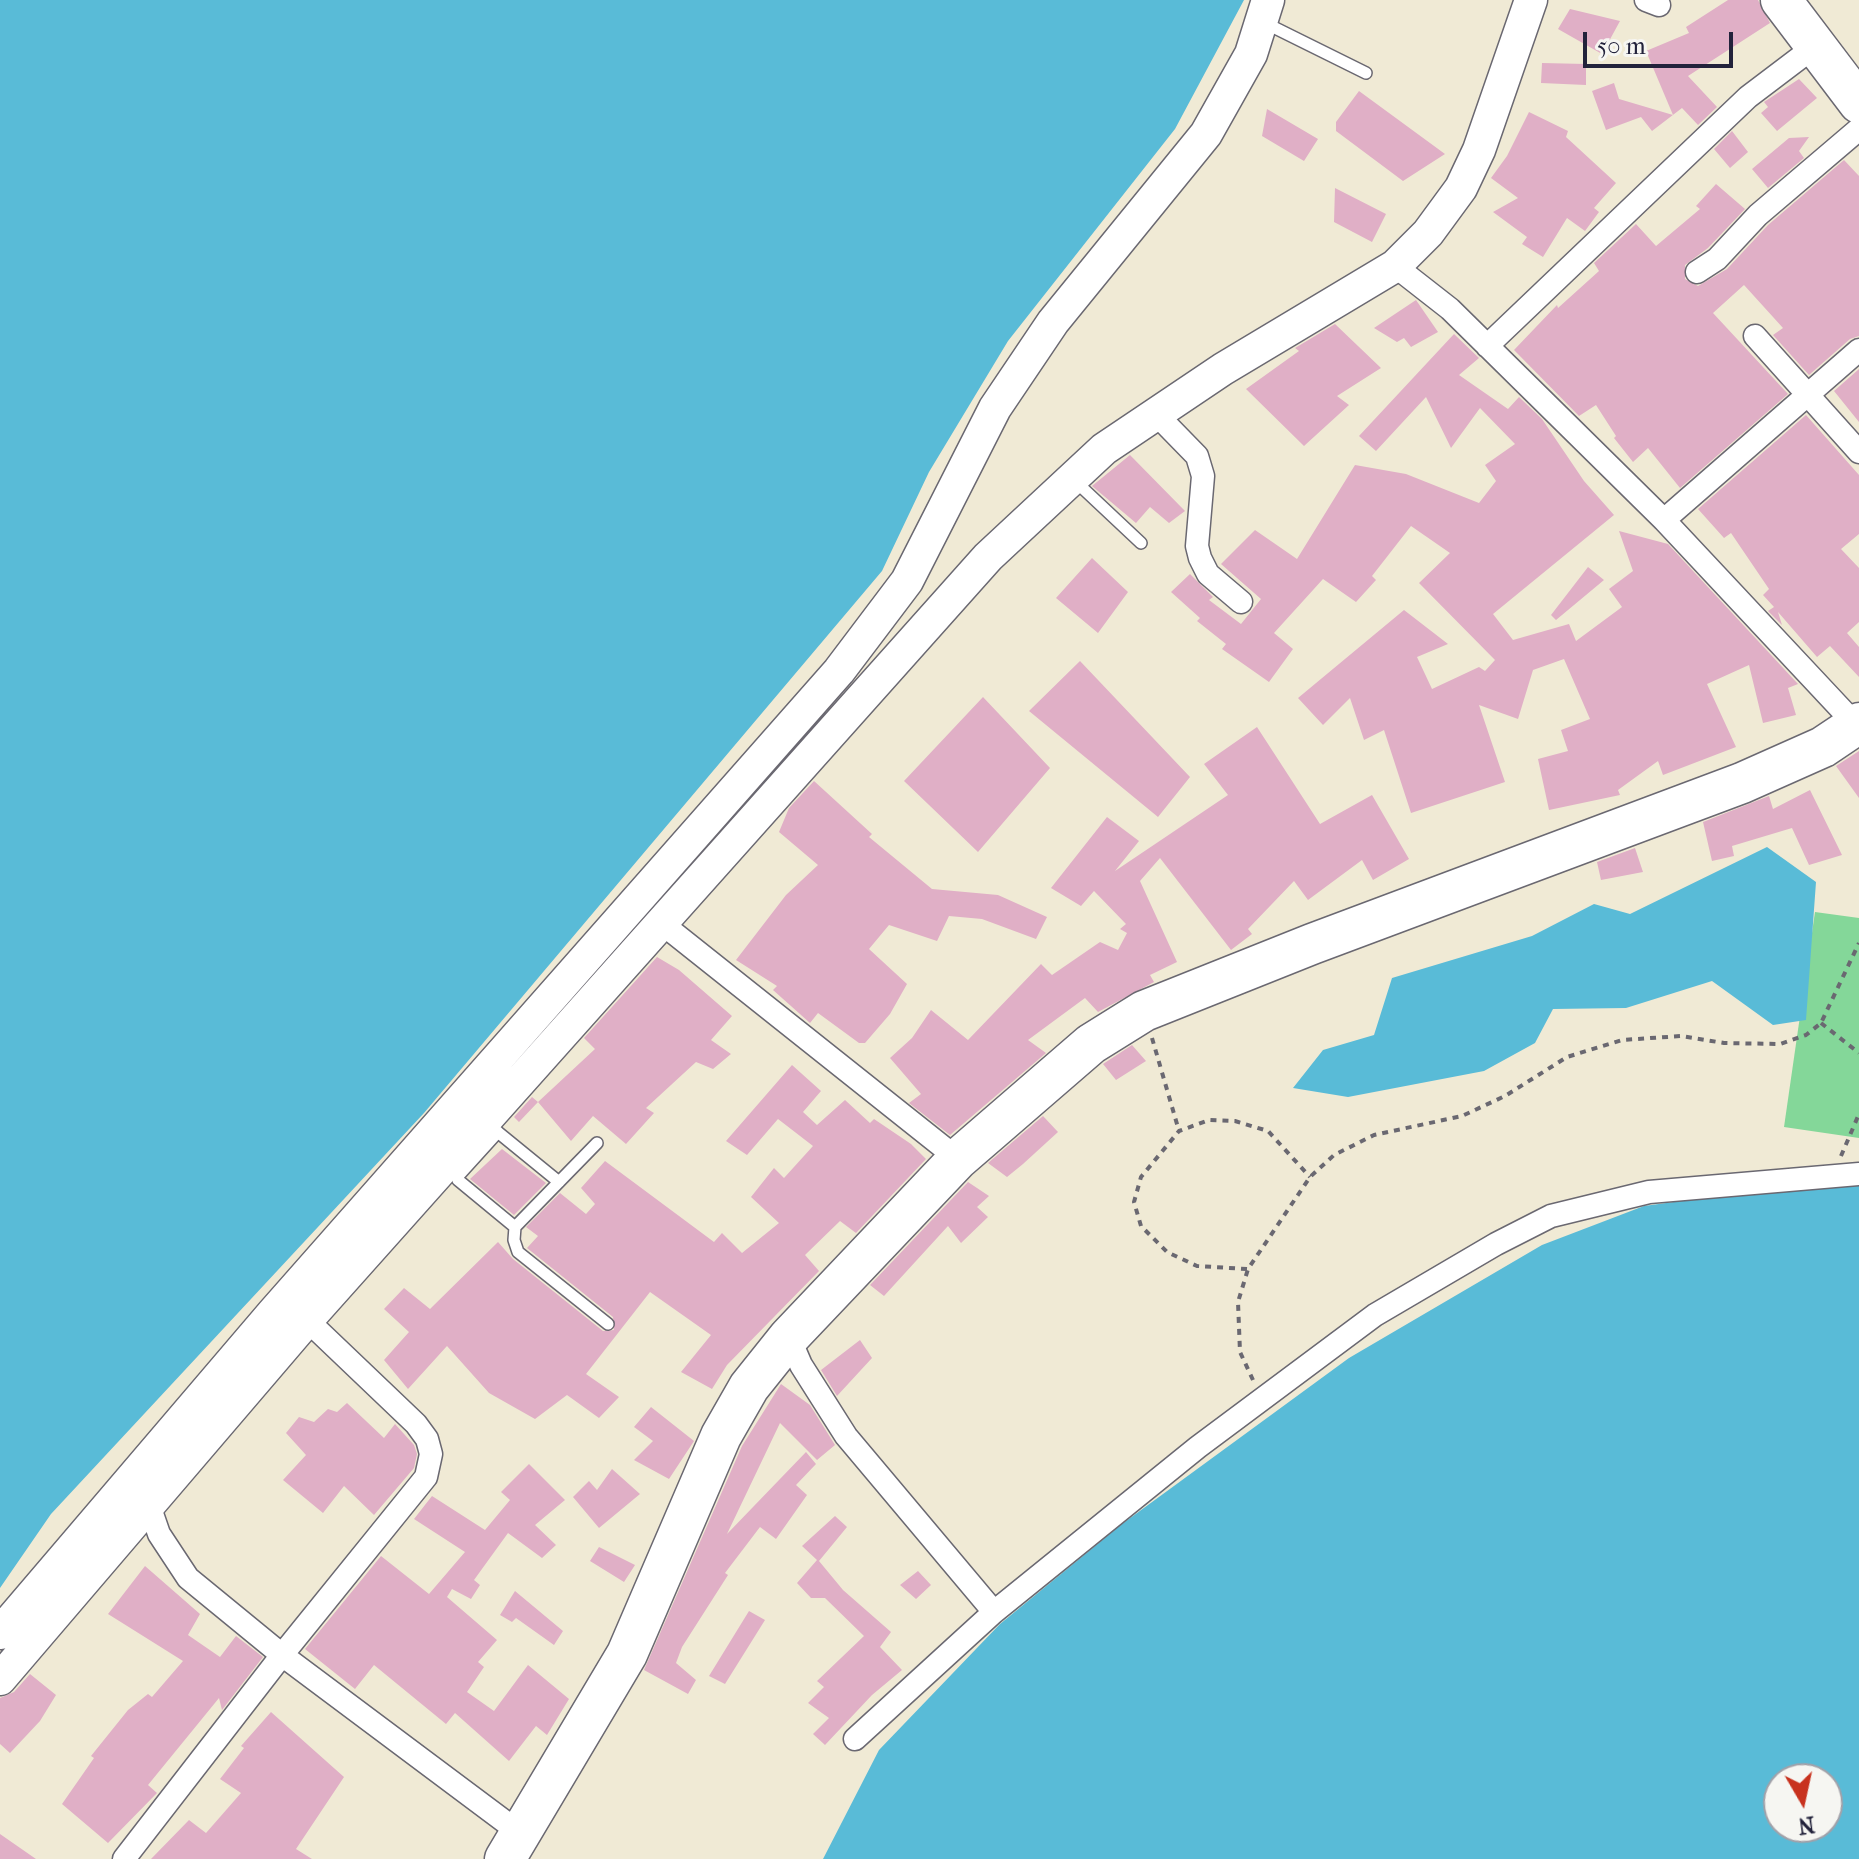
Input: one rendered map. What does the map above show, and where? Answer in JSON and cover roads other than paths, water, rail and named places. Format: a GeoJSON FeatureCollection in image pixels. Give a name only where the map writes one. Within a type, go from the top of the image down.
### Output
{"type":"FeatureCollection","features":[{"type":"Feature","properties":{"kind":"highway"},"geometry":{"type":"LineString","coordinates":[[1781,0],[1859,103]]}},
{"type":"Feature","properties":{"kind":"highway"},"geometry":{"type":"LineString","coordinates":[[512,1846],[627,1654],[721,1436],[749,1387],[789,1337],[958,1159],[1091,1044],[1144,1011],[1312,944],[1742,783],[1823,747],[1857,724]]}},
{"type":"Feature","properties":{"kind":"street"},"geometry":{"type":"LineString","coordinates":[[0,1633],[273,1313],[486,1114],[941,606],[1071,478],[1104,449],[1223,369],[1395,266],[1428,233],[1461,188],[1479,150],[1531,0]]}},
{"type":"Feature","properties":{"kind":"street"},"geometry":{"type":"LineString","coordinates":[[0,1679],[148,1502],[307,1320],[456,1166],[486,1114],[839,671],[907,581],[995,408],[1053,322],[1206,134],[1251,54],[1265,10]]}},
{"type":"Feature","properties":{"kind":"street"},"geometry":{"type":"LineString","coordinates":[[1487,346],[1748,97],[1814,47]]}},
{"type":"Feature","properties":{"kind":"street"},"geometry":{"type":"LineString","coordinates":[[1697,272],[1717,259],[1758,215],[1859,129]]}},
{"type":"Feature","properties":{"kind":"street"},"geometry":{"type":"LineString","coordinates":[[1395,266],[1450,309],[1664,520],[1857,724]]}},
{"type":"Feature","properties":{"kind":"street"},"geometry":{"type":"LineString","coordinates":[[1755,336],[1859,452]]}},
{"type":"Feature","properties":{"kind":"street"},"geometry":{"type":"LineString","coordinates":[[1664,520],[1859,350]]}},
{"type":"Feature","properties":{"kind":"street"},"geometry":{"type":"LineString","coordinates":[[1156,414],[1197,456],[1203,476],[1197,546],[1200,558],[1208,574],[1241,602]]}},
{"type":"Feature","properties":{"kind":"street"},"geometry":{"type":"LineString","coordinates":[[907,581],[930,590],[941,606]]}},
{"type":"Feature","properties":{"kind":"street"},"geometry":{"type":"LineString","coordinates":[[660,922],[958,1159]]}},
{"type":"Feature","properties":{"kind":"street"},"geometry":{"type":"LineString","coordinates":[[855,1739],[994,1612],[1262,1399],[1375,1315],[1496,1244],[1551,1216],[1649,1192],[1859,1174]]}},
{"type":"Feature","properties":{"kind":"street"},"geometry":{"type":"LineString","coordinates":[[124,1859],[282,1655],[426,1477],[431,1454],[427,1439],[416,1424],[307,1320]]}},
{"type":"Feature","properties":{"kind":"street"},"geometry":{"type":"LineString","coordinates":[[789,1337],[801,1365],[846,1436],[994,1612]]}},
{"type":"Feature","properties":{"kind":"street"},"geometry":{"type":"LineString","coordinates":[[148,1502],[159,1534],[188,1578],[512,1846]]}},
{"type":"Feature","properties":{"kind":"lane"},"geometry":{"type":"LineString","coordinates":[[1265,10],[1366,73]]}},
{"type":"Feature","properties":{"kind":"lane"},"geometry":{"type":"LineString","coordinates":[[1071,478],[1141,543]]}},
{"type":"Feature","properties":{"kind":"lane"},"geometry":{"type":"LineString","coordinates":[[486,1114],[559,1182]]}},
{"type":"Feature","properties":{"kind":"lane"},"geometry":{"type":"LineString","coordinates":[[515,1227],[597,1143]]}},
{"type":"Feature","properties":{"kind":"lane"},"geometry":{"type":"LineString","coordinates":[[456,1166],[462,1185],[515,1227],[518,1252],[608,1324]]}},
{"type":"Feature","properties":{"kind":"water"},"geometry":{"type":"Polygon","coordinates":[[[0,0],[1244,0],[1175,129],[1008,341],[929,472],[882,571],[424,1113],[51,1514],[0,1588],[0,0]]]}},
{"type":"Feature","properties":{"kind":"water"},"geometry":{"type":"Polygon","coordinates":[[[1767,847],[1816,882],[1806,1020],[1773,1025],[1712,981],[1626,1008],[1553,1009],[1535,1043],[1484,1071],[1348,1097],[1293,1088],[1323,1050],[1374,1035],[1392,978],[1532,936],[1594,904],[1630,914],[1767,847]]]}},
{"type":"Feature","properties":{"kind":"water"},"geometry":{"type":"Polygon","coordinates":[[[1859,1177],[1859,1859],[823,1859],[879,1750],[1000,1624],[1122,1524],[1349,1358],[1542,1245],[1644,1206],[1859,1177]]]}}]}
